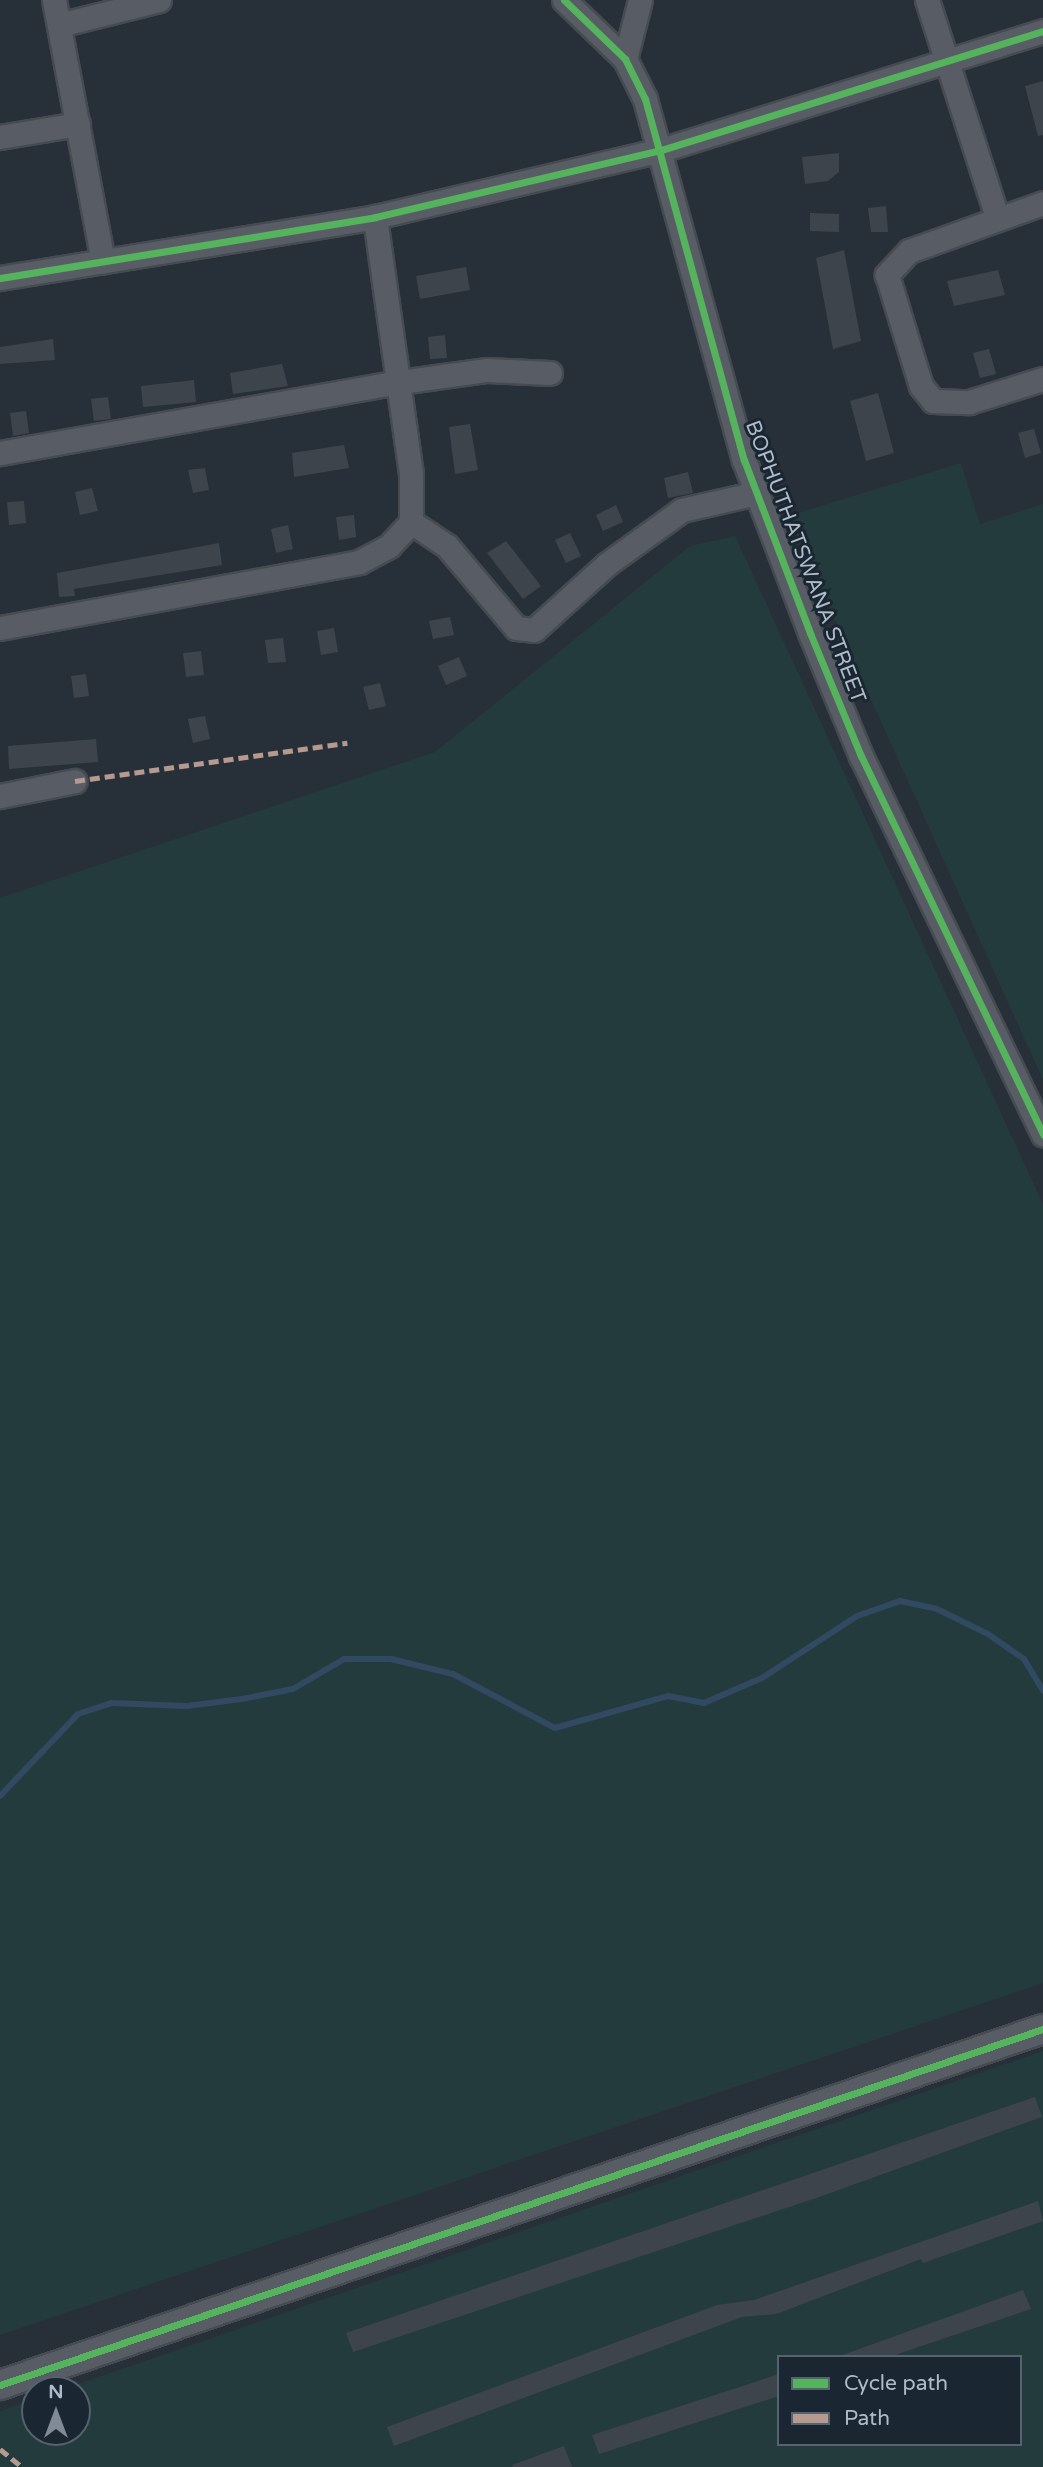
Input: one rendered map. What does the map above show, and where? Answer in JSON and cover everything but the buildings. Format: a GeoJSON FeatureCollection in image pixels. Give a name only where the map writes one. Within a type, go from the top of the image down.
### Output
{"type":"FeatureCollection","features":[{"type":"Feature","properties":{"kind":"street"},"geometry":{"type":"LineString","coordinates":[[54,0],[103,261]]}},
{"type":"Feature","properties":{"kind":"street"},"geometry":{"type":"LineString","coordinates":[[59,25],[159,0]]}},
{"type":"Feature","properties":{"kind":"street","name":"BOPHUTHATSWANA STREET"},"geometry":{"type":"LineString","coordinates":[[564,0],[625,59],[661,150],[695,297],[757,494],[862,756],[1043,1134]]}},
{"type":"Feature","properties":{"kind":"street"},"geometry":{"type":"LineString","coordinates":[[625,59],[640,0]]}},
{"type":"Feature","properties":{"kind":"street"},"geometry":{"type":"LineString","coordinates":[[927,0],[997,217]]}},
{"type":"Feature","properties":{"kind":"street"},"geometry":{"type":"LineString","coordinates":[[0,278],[375,217],[661,150],[1043,32]]}},
{"type":"Feature","properties":{"kind":"street"},"geometry":{"type":"LineString","coordinates":[[0,137],[78,124]]}},
{"type":"Feature","properties":{"kind":"street"},"geometry":{"type":"LineString","coordinates":[[1043,203],[997,217],[909,251],[892,264],[887,282],[923,394],[933,401],[969,402],[1043,379]]}},
{"type":"Feature","properties":{"kind":"street"},"geometry":{"type":"LineString","coordinates":[[0,628],[359,562],[389,546],[411,522],[400,382],[375,217]]}},
{"type":"Feature","properties":{"kind":"street"},"geometry":{"type":"LineString","coordinates":[[0,453],[400,382],[487,370],[550,373]]}},
{"type":"Feature","properties":{"kind":"street"},"geometry":{"type":"LineString","coordinates":[[411,522],[447,546],[516,628],[534,630],[607,564],[682,510],[757,494]]}},
{"type":"Feature","properties":{"kind":"street"},"geometry":{"type":"LineString","coordinates":[[0,796],[75,781]]}},
{"type":"Feature","properties":{"kind":"street"},"geometry":{"type":"LineString","coordinates":[[0,2385],[1043,2029]]}},
{"type":"Feature","properties":{"kind":"green space"},"geometry":{"type":"Polygon","coordinates":[[[961,463],[980,524],[1043,504],[1043,1080],[788,516],[961,463]]]}},
{"type":"Feature","properties":{"kind":"green space"},"geometry":{"type":"Polygon","coordinates":[[[735,536],[1043,1204],[1043,1983],[0,2335],[0,898],[435,752],[690,546],[735,536]]]}},
{"type":"Feature","properties":{"kind":"green space"},"geometry":{"type":"Polygon","coordinates":[[[1043,2051],[1043,2467],[0,2467],[0,2411],[21,2404],[21,2446],[91,2446],[91,2380],[1043,2051]]]}},
{"type":"Feature","properties":{"kind":"waterway"},"geometry":{"type":"LineString","coordinates":[[0,1796],[78,1714],[111,1703],[187,1706],[242,1699],[293,1689],[344,1659],[391,1659],[453,1674],[555,1728],[668,1696],[704,1703],[762,1678],[857,1616],[900,1601],[937,1609],[988,1634],[1024,1659],[1043,1691]]}},
{"type":"Feature","properties":{"kind":"marked path"},"geometry":{"type":"LineString","coordinates":[[75,781],[347,743]]}},
{"type":"Feature","properties":{"kind":"marked path"},"geometry":{"type":"LineString","coordinates":[[0,2449],[22,2467]]}},
{"type":"Feature","properties":{"kind":"cycle path"},"geometry":{"type":"LineString","coordinates":[[564,0],[625,59],[645,99],[744,460],[810,633],[861,756],[1043,1134]]}},
{"type":"Feature","properties":{"kind":"cycle path"},"geometry":{"type":"LineString","coordinates":[[0,278],[375,217],[661,150],[1043,31]]}},
{"type":"Feature","properties":{"kind":"cycle path"},"geometry":{"type":"LineString","coordinates":[[0,2385],[1043,2029]]}}]}
